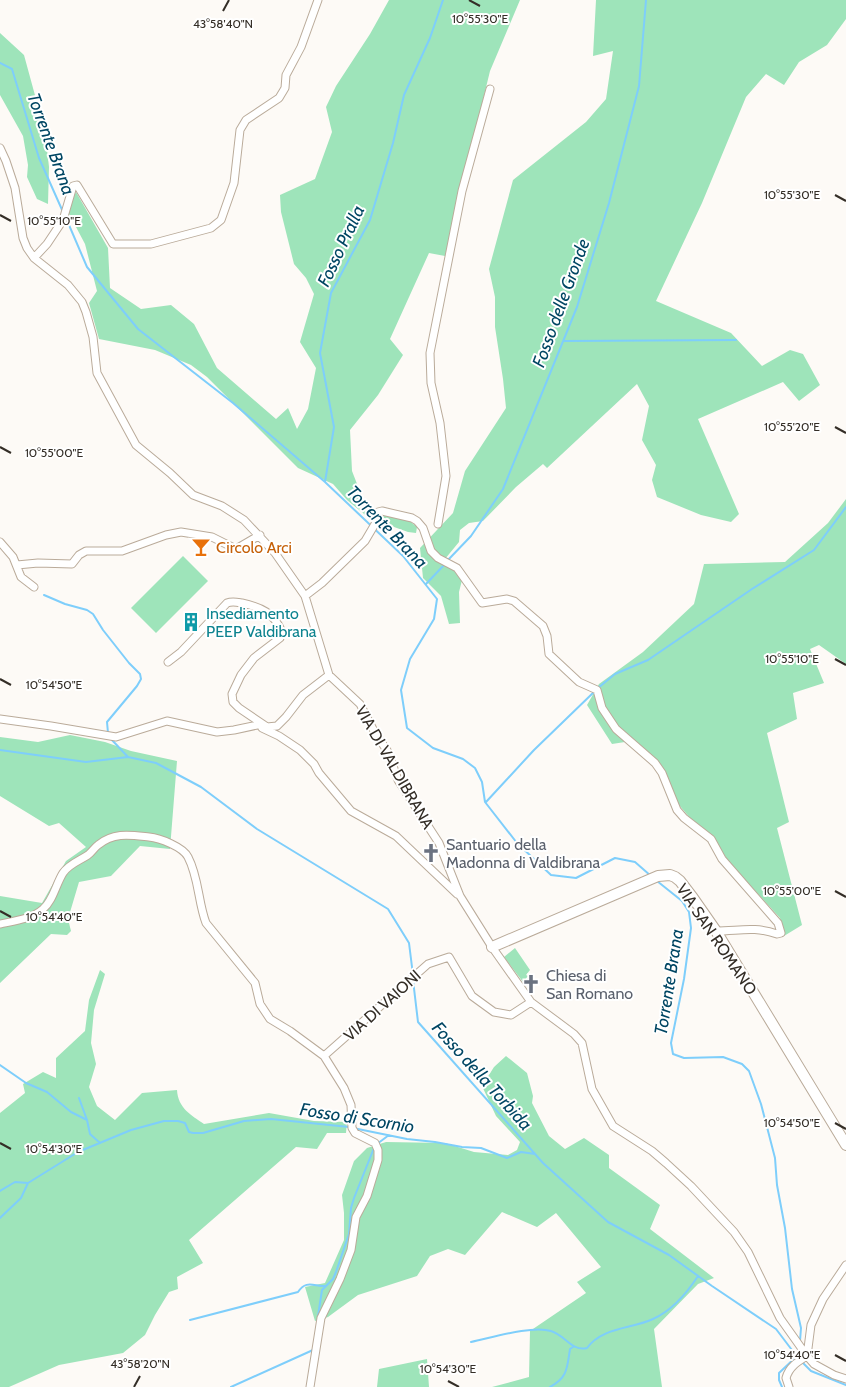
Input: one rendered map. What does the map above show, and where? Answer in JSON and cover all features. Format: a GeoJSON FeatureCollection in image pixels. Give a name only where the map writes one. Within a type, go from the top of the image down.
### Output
{"type":"FeatureCollection","features":[{"type":"Feature","properties":{"kind":"street"},"geometry":{"type":"LineString","coordinates":[[34,258],[47,244],[63,220],[73,186],[77,185],[113,244],[151,244],[211,228],[221,220],[234,183],[240,130],[246,120],[279,98],[285,88],[286,75],[301,47],[318,0]]}},
{"type":"Feature","properties":{"kind":"street"},"geometry":{"type":"LineString","coordinates":[[438,524],[446,476],[440,423],[431,383],[430,353],[462,191],[490,89]]}},
{"type":"Feature","properties":{"kind":"street","name":"VIA DI VALDIBRANA"},"geometry":{"type":"LineString","coordinates":[[0,148],[15,188],[22,238],[34,258],[68,285],[82,302],[93,338],[97,373],[136,446],[170,473],[193,495],[236,514],[260,535],[280,559],[305,596],[329,674],[360,704],[374,731],[388,752],[398,780],[439,843],[460,896],[492,947],[531,1002],[574,1034],[582,1043],[592,1088],[612,1126],[662,1160],[691,1186],[740,1238],[780,1318],[807,1356],[814,1364],[846,1379]]}},
{"type":"Feature","properties":{"kind":"street"},"geometry":{"type":"LineString","coordinates":[[305,596],[322,583],[365,541],[375,524],[378,512],[388,512],[412,518],[423,528],[431,551],[438,558],[457,568],[482,602],[507,599],[514,601],[543,626],[547,636],[549,654],[579,682],[594,688],[602,708],[616,729],[655,763],[666,781],[677,810],[684,818],[711,839],[722,859],[778,923],[781,933],[777,934],[757,929],[716,931]]}},
{"type":"Feature","properties":{"kind":"street"},"geometry":{"type":"LineString","coordinates":[[17,565],[38,563],[72,564],[86,551],[122,551],[166,535],[181,532],[212,537],[236,549],[260,535]]}},
{"type":"Feature","properties":{"kind":"street"},"geometry":{"type":"LineString","coordinates":[[0,542],[13,557],[21,577],[34,587]]}},
{"type":"Feature","properties":{"kind":"street","name":"VIA DI VALDIBRANA"},"geometry":{"type":"LineString","coordinates":[[168,662],[181,652],[228,602],[257,606],[265,610],[278,624],[282,635],[250,663],[240,675],[232,694],[235,705],[260,725],[300,750],[314,764],[319,773],[351,811],[396,836],[460,896]]}},
{"type":"Feature","properties":{"kind":"street"},"geometry":{"type":"LineString","coordinates":[[0,719],[116,737],[167,722],[217,732],[260,725],[272,727],[280,723],[303,695],[329,674]]}},
{"type":"Feature","properties":{"kind":"street"},"geometry":{"type":"LineString","coordinates":[[0,924],[27,918],[44,909],[64,872],[70,865],[89,854],[109,837],[128,834],[156,837],[172,844],[188,856],[200,894],[206,923],[254,983],[260,1004],[270,1019],[324,1056],[344,1088],[351,1105],[352,1128],[355,1133],[375,1143],[378,1150],[378,1160],[367,1196],[356,1217],[351,1250],[337,1288],[322,1318],[310,1387]]}},
{"type":"Feature","properties":{"kind":"street","name":"VIA SAN ROMANO"},"geometry":{"type":"LineString","coordinates":[[492,947],[658,876],[670,875],[680,881],[716,931],[846,1145]]}},
{"type":"Feature","properties":{"kind":"street","name":"VIA DI VAIONI"},"geometry":{"type":"LineString","coordinates":[[324,1056],[428,964],[449,957],[472,996],[494,1012],[511,1014],[531,1002]]}},
{"type":"Feature","properties":{"kind":"street"},"geometry":{"type":"LineString","coordinates":[[789,1387],[786,1382],[786,1375],[795,1363],[807,1356],[811,1325],[823,1299],[846,1265]]}},
{"type":"Feature","properties":{"kind":"green space"},"geometry":{"type":"Polygon","coordinates":[[[389,0],[520,0],[490,71],[445,256],[429,253],[390,339],[403,355],[378,395],[350,430],[352,471],[366,507],[407,519],[417,527],[416,533],[369,518],[347,500],[333,484],[298,468],[207,377],[191,365],[155,350],[99,339],[89,303],[97,291],[85,244],[67,210],[76,192],[108,248],[110,288],[141,309],[171,305],[194,324],[217,368],[276,419],[288,408],[297,429],[308,409],[316,368],[300,342],[314,294],[306,278],[294,264],[281,212],[280,195],[315,179],[332,132],[326,107],[336,86],[370,34],[389,0]]]}},
{"type":"Feature","properties":{"kind":"green space"},"geometry":{"type":"Polygon","coordinates":[[[596,0],[846,0],[846,19],[827,45],[799,62],[784,85],[766,74],[746,97],[702,203],[656,301],[731,333],[762,366],[790,350],[803,354],[820,385],[799,401],[783,382],[698,419],[739,514],[731,522],[701,515],[657,497],[652,480],[656,465],[642,440],[649,406],[637,384],[547,468],[543,464],[516,487],[483,521],[469,523],[460,530],[459,542],[445,559],[462,580],[459,592],[460,623],[449,624],[441,596],[423,578],[420,548],[453,513],[465,471],[506,408],[495,327],[495,297],[489,269],[513,180],[586,122],[606,99],[613,51],[593,56],[596,0]]]}},
{"type":"Feature","properties":{"kind":"green space"},"geometry":{"type":"Polygon","coordinates":[[[0,33],[24,55],[45,132],[49,167],[48,204],[37,199],[27,177],[28,165],[23,136],[0,95],[0,33]]]}},
{"type":"Feature","properties":{"kind":"green space"},"geometry":{"type":"Polygon","coordinates":[[[846,499],[846,664],[819,645],[810,649],[824,683],[793,693],[797,719],[767,733],[789,822],[777,828],[802,925],[784,936],[780,918],[728,861],[712,835],[691,819],[679,805],[658,763],[635,744],[625,742],[612,744],[587,705],[599,684],[643,652],[694,604],[704,564],[785,562],[828,523],[846,499]]]}},
{"type":"Feature","properties":{"kind":"green space"},"geometry":{"type":"Polygon","coordinates":[[[183,556],[208,581],[156,633],[131,608],[183,556]]]}},
{"type":"Feature","properties":{"kind":"green space"},"geometry":{"type":"Polygon","coordinates":[[[70,735],[177,761],[170,849],[140,846],[111,876],[79,882],[68,919],[71,931],[67,935],[51,934],[0,983],[0,896],[42,903],[66,861],[86,847],[59,823],[49,826],[0,796],[0,737],[38,742],[70,735]]]}},
{"type":"Feature","properties":{"kind":"green space"},"geometry":{"type":"Polygon","coordinates":[[[515,948],[530,970],[523,982],[504,957],[515,948]]]}},
{"type":"Feature","properties":{"kind":"green space"},"geometry":{"type":"Polygon","coordinates":[[[100,970],[105,974],[94,1010],[91,1043],[96,1064],[89,1087],[97,1106],[115,1120],[142,1093],[177,1090],[183,1106],[190,1114],[204,1124],[269,1113],[314,1121],[347,1122],[346,1133],[327,1133],[317,1149],[296,1147],[189,1240],[203,1263],[177,1277],[178,1289],[169,1292],[145,1335],[123,1353],[59,1365],[9,1387],[0,1387],[0,1113],[25,1093],[23,1084],[43,1072],[56,1078],[56,1058],[85,1031],[89,1000],[100,970]]]}},
{"type":"Feature","properties":{"kind":"green space"},"geometry":{"type":"Polygon","coordinates":[[[506,1056],[527,1073],[533,1096],[532,1103],[549,1136],[565,1149],[584,1138],[609,1155],[609,1168],[660,1205],[650,1229],[714,1278],[698,1284],[654,1329],[662,1387],[492,1387],[529,1377],[530,1331],[586,1293],[577,1282],[601,1267],[556,1213],[537,1227],[502,1212],[465,1255],[448,1249],[430,1256],[417,1276],[358,1295],[328,1317],[315,1321],[305,1287],[325,1283],[344,1240],[342,1195],[354,1161],[367,1148],[386,1142],[445,1143],[474,1152],[508,1155],[517,1150],[520,1142],[496,1116],[482,1086],[494,1067],[506,1056]]]}},
{"type":"Feature","properties":{"kind":"green space"},"geometry":{"type":"Polygon","coordinates":[[[427,1359],[429,1387],[377,1387],[379,1369],[427,1359]]]}},
{"type":"Feature","properties":{"kind":"waterway","name":"Fosso Pralla"},"geometry":{"type":"LineString","coordinates":[[325,482],[334,427],[320,353],[331,293],[370,220],[393,143],[404,95],[430,38],[443,0]]}},
{"type":"Feature","properties":{"kind":"waterway","name":"Fosso delle Gronde"},"geometry":{"type":"LineString","coordinates":[[448,560],[471,536],[503,489],[577,307],[609,203],[639,86],[646,0]]}},
{"type":"Feature","properties":{"kind":"waterway","name":"Torrente Brana"},"geometry":{"type":"LineString","coordinates":[[0,63],[12,69],[39,158],[63,212]]}},
{"type":"Feature","properties":{"kind":"waterway","name":"Torrente Brana"},"geometry":{"type":"LineString","coordinates":[[66,218],[87,267],[138,329],[233,403],[325,482],[403,556],[437,599],[434,619],[410,659],[401,690],[407,728],[433,748],[463,759],[475,768],[482,782],[485,802],[517,843],[551,875],[576,878],[615,858],[635,862],[651,876]]}},
{"type":"Feature","properties":{"kind":"waterway"},"geometry":{"type":"LineString","coordinates":[[564,341],[736,340]]}},
{"type":"Feature","properties":{"kind":"waterway"},"geometry":{"type":"LineString","coordinates":[[598,688],[615,674],[648,660],[752,589],[814,550],[846,507]]}},
{"type":"Feature","properties":{"kind":"waterway","name":"Fosso delle Gronde"},"geometry":{"type":"LineString","coordinates":[[426,584],[445,564]]}},
{"type":"Feature","properties":{"kind":"waterway"},"geometry":{"type":"LineString","coordinates":[[44,595],[65,604],[87,610],[93,614],[103,630],[140,674],[141,679],[137,686],[107,722],[108,733]]}},
{"type":"Feature","properties":{"kind":"waterway"},"geometry":{"type":"LineString","coordinates":[[486,802],[534,750],[595,691]]}},
{"type":"Feature","properties":{"kind":"waterway"},"geometry":{"type":"LineString","coordinates":[[111,739],[128,757]]}},
{"type":"Feature","properties":{"kind":"waterway","name":"Fosso della Torbida"},"geometry":{"type":"LineString","coordinates":[[0,750],[86,762],[128,757],[156,763],[201,787],[257,829],[388,909],[409,943],[413,975]]}},
{"type":"Feature","properties":{"kind":"waterway","name":"Torrente Brana"},"geometry":{"type":"LineString","coordinates":[[657,881],[682,901],[689,912],[691,928],[684,979],[671,1043],[673,1054],[684,1058],[723,1057],[742,1064],[749,1071],[761,1104],[775,1158],[792,1289],[801,1328],[800,1341]]}},
{"type":"Feature","properties":{"kind":"waterway","name":"Fosso della Torbida"},"geometry":{"type":"LineString","coordinates":[[413,980],[418,1022],[543,1163],[608,1222],[669,1255],[776,1329],[798,1358]]}},
{"type":"Feature","properties":{"kind":"waterway"},"geometry":{"type":"LineString","coordinates":[[0,1065],[26,1083],[47,1092],[71,1112],[87,1120]]}},
{"type":"Feature","properties":{"kind":"waterway"},"geometry":{"type":"LineString","coordinates":[[79,1098],[90,1134],[100,1143]]}},
{"type":"Feature","properties":{"kind":"waterway","name":"Fosso di Scornio"},"geometry":{"type":"LineString","coordinates":[[0,1218],[21,1198],[28,1183],[78,1152],[131,1130],[164,1121],[185,1123],[189,1132],[193,1133],[203,1133],[244,1121],[271,1119],[349,1127]]}},
{"type":"Feature","properties":{"kind":"waterway","name":"Fosso di Scornio"},"geometry":{"type":"LineString","coordinates":[[353,1128],[407,1139],[481,1148],[507,1158],[521,1152],[535,1154]]}},
{"type":"Feature","properties":{"kind":"waterway"},"geometry":{"type":"LineString","coordinates":[[377,1144],[389,1135]]}},
{"type":"Feature","properties":{"kind":"waterway"},"geometry":{"type":"LineString","coordinates":[[318,1316],[322,1290],[333,1279],[336,1272],[349,1234],[351,1208],[354,1198],[374,1148]]}},
{"type":"Feature","properties":{"kind":"waterway"},"geometry":{"type":"LineString","coordinates":[[0,1191],[15,1182],[28,1183]]}},
{"type":"Feature","properties":{"kind":"waterway"},"geometry":{"type":"LineString","coordinates":[[471,1342],[523,1331],[543,1330],[556,1333],[577,1348],[587,1348],[593,1341],[609,1332],[645,1322],[667,1311],[689,1289],[698,1276]]}},
{"type":"Feature","properties":{"kind":"waterway"},"geometry":{"type":"LineString","coordinates":[[190,1320],[298,1292],[301,1288],[310,1284],[325,1286]]}},
{"type":"Feature","properties":{"kind":"waterway"},"geometry":{"type":"LineString","coordinates":[[550,1387],[560,1380],[566,1371],[570,1349],[573,1347]]}},
{"type":"Feature","properties":{"kind":"waterway"},"geometry":{"type":"LineString","coordinates":[[231,1387],[313,1350]]}},
{"type":"Feature","properties":{"kind":"waterway"},"geometry":{"type":"LineString","coordinates":[[782,1387],[779,1373],[797,1356]]}},
{"type":"Feature","properties":{"kind":"waterway","name":"Torrente Brana"},"geometry":{"type":"LineString","coordinates":[[802,1362],[811,1371],[846,1385]]}},
{"type":"Feature","properties":{"kind":"place","name":"Circolo Arci"},"geometry":{"type":"Point","coordinates":[201,547]}},
{"type":"Feature","properties":{"kind":"place","name":"Insediamento PEEP Valdibrana"},"geometry":{"type":"Point","coordinates":[191,622]}},
{"type":"Feature","properties":{"kind":"place","name":"Santuario della Madonna di Valdibrana"},"geometry":{"type":"Point","coordinates":[431,853]}},
{"type":"Feature","properties":{"kind":"place","name":"Chiesa di San Romano"},"geometry":{"type":"Point","coordinates":[531,984]}}]}
